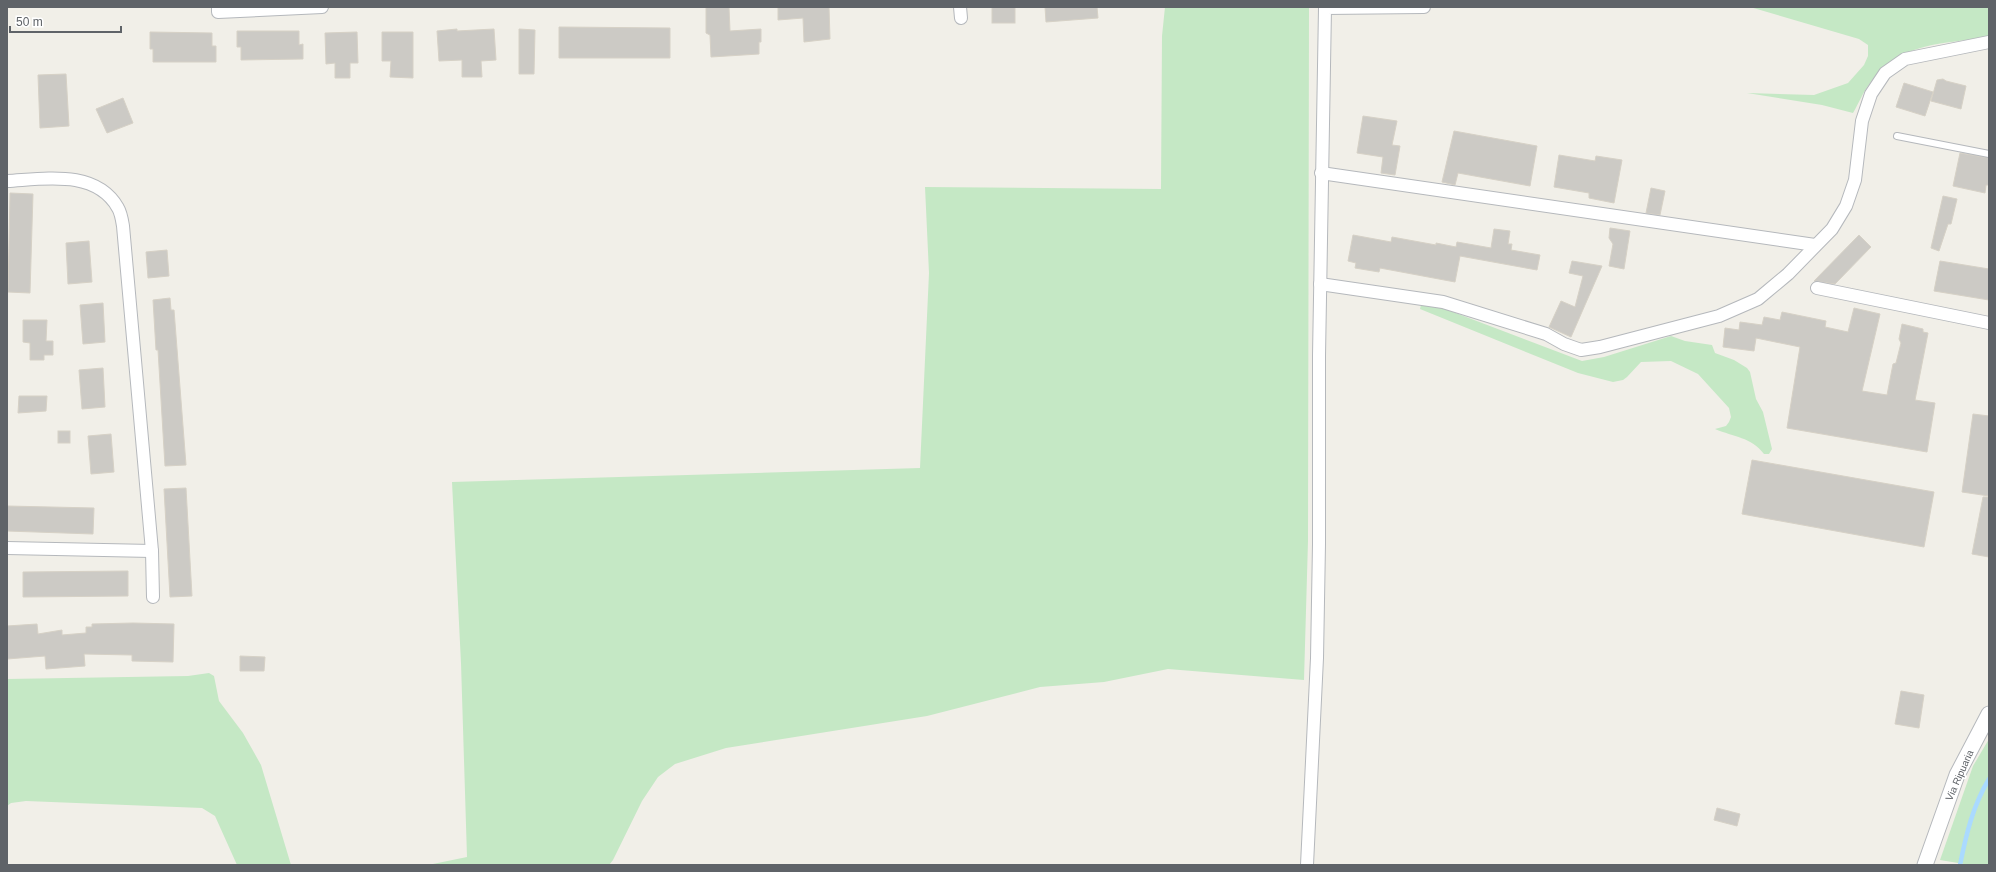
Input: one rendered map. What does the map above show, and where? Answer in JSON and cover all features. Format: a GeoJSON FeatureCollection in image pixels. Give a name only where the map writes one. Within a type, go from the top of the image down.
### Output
{"type":"FeatureCollection","features":[{"type":"Feature","properties":{"kind":"street"},"geometry":{"type":"LineString","coordinates":[[218,9],[322,7]]}},
{"type":"Feature","properties":{"kind":"street"},"geometry":{"type":"LineString","coordinates":[[1307,865],[1317,658],[1321,173],[1325,8],[1424,7]]}},
{"type":"Feature","properties":{"kind":"street"},"geometry":{"type":"LineString","coordinates":[[1320,284],[1443,302],[1546,334],[1564,344],[1581,350],[1600,347],[1718,316],[1758,298],[1788,274],[1832,229],[1846,206],[1855,180],[1862,121],[1871,94],[1885,73],[1905,59],[1989,42]]}},
{"type":"Feature","properties":{"kind":"street"},"geometry":{"type":"LineString","coordinates":[[1321,173],[1815,245]]}},
{"type":"Feature","properties":{"kind":"street"},"geometry":{"type":"LineString","coordinates":[[7,181],[66,179],[81,181],[96,188],[109,197],[118,209],[123,226],[152,551],[153,597]]}},
{"type":"Feature","properties":{"kind":"street"},"geometry":{"type":"LineString","coordinates":[[1817,288],[1989,323]]}},
{"type":"Feature","properties":{"kind":"street"},"geometry":{"type":"LineString","coordinates":[[7,548],[152,551]]}},
{"type":"Feature","properties":{"kind":"street","name":"Via Ripuaria"},"geometry":{"type":"LineString","coordinates":[[1928,865],[1934,838],[1957,775],[1989,714]]}},
{"type":"Feature","properties":{"kind":"lane"},"geometry":{"type":"LineString","coordinates":[[1897,136],[1989,154]]}},
{"type":"Feature","properties":{"kind":"green space"},"geometry":{"type":"Polygon","coordinates":[[[1165,7],[1309,7],[1308,541],[1304,680],[1168,669],[1104,682],[1040,687],[927,716],[726,748],[675,764],[658,777],[642,801],[613,860],[609,865],[428,865],[467,857],[461,663],[452,482],[920,468],[929,273],[925,187],[1161,189],[1162,36],[1165,7]]]}},
{"type":"Feature","properties":{"kind":"green space"},"geometry":{"type":"Polygon","coordinates":[[[1750,7],[1989,7],[1989,37],[1939,44],[1908,52],[1894,60],[1870,83],[1853,113],[1822,105],[1747,93],[1814,95],[1848,83],[1864,65],[1868,56],[1868,45],[1859,39],[1750,7]]]}},
{"type":"Feature","properties":{"kind":"green space"},"geometry":{"type":"Polygon","coordinates":[[[1421,305],[1440,307],[1582,361],[1604,357],[1671,336],[1685,341],[1712,345],[1715,353],[1734,360],[1747,368],[1750,372],[1756,399],[1763,412],[1772,449],[1769,454],[1764,454],[1754,444],[1742,438],[1715,429],[1726,426],[1729,422],[1731,417],[1729,408],[1698,374],[1671,361],[1641,362],[1623,380],[1613,382],[1578,373],[1420,309],[1421,305]]]}},
{"type":"Feature","properties":{"kind":"green space"},"geometry":{"type":"Polygon","coordinates":[[[209,673],[214,676],[219,701],[243,733],[261,765],[291,865],[237,865],[215,816],[202,808],[26,801],[11,803],[7,806],[7,679],[188,676],[209,673]]]}},
{"type":"Feature","properties":{"kind":"green space"},"geometry":{"type":"Polygon","coordinates":[[[1989,739],[1989,865],[1970,865],[1940,860],[1973,766],[1989,739]]]}},
{"type":"Feature","properties":{"kind":"building"},"geometry":{"type":"Polygon","coordinates":[[[706,7],[729,7],[730,31],[761,29],[759,54],[711,57],[710,35],[706,33],[706,7]]]}},
{"type":"Feature","properties":{"kind":"building"},"geometry":{"type":"Polygon","coordinates":[[[778,7],[829,7],[830,39],[804,42],[803,18],[778,20],[778,7]]]}},
{"type":"Feature","properties":{"kind":"building"},"geometry":{"type":"Polygon","coordinates":[[[992,7],[1015,7],[1015,23],[992,23],[992,7]]]}},
{"type":"Feature","properties":{"kind":"building"},"geometry":{"type":"Polygon","coordinates":[[[1045,7],[1097,7],[1098,18],[1046,22],[1045,7]]]}},
{"type":"Feature","properties":{"kind":"building"},"geometry":{"type":"Polygon","coordinates":[[[559,27],[670,28],[670,58],[559,58],[559,27]]]}},
{"type":"Feature","properties":{"kind":"building"},"geometry":{"type":"Polygon","coordinates":[[[457,29],[457,31],[494,29],[496,60],[481,61],[482,77],[462,77],[462,60],[439,61],[437,31],[457,29]]]}},
{"type":"Feature","properties":{"kind":"building"},"geometry":{"type":"Polygon","coordinates":[[[519,29],[535,30],[534,74],[519,74],[519,29]]]}},
{"type":"Feature","properties":{"kind":"building"},"geometry":{"type":"Polygon","coordinates":[[[237,31],[299,31],[299,45],[303,44],[303,59],[241,60],[241,47],[237,47],[237,31]]]}},
{"type":"Feature","properties":{"kind":"building"},"geometry":{"type":"Polygon","coordinates":[[[150,32],[212,33],[212,46],[216,46],[216,62],[153,62],[153,49],[150,49],[150,32]]]}},
{"type":"Feature","properties":{"kind":"building"},"geometry":{"type":"Polygon","coordinates":[[[357,32],[358,63],[350,63],[350,78],[335,78],[335,63],[326,64],[325,33],[357,32]]]}},
{"type":"Feature","properties":{"kind":"building"},"geometry":{"type":"Polygon","coordinates":[[[382,32],[413,32],[413,78],[390,77],[391,61],[382,61],[382,32]]]}},
{"type":"Feature","properties":{"kind":"building"},"geometry":{"type":"Polygon","coordinates":[[[66,74],[69,126],[40,128],[38,75],[66,74]]]}},
{"type":"Feature","properties":{"kind":"building"},"geometry":{"type":"Polygon","coordinates":[[[1943,79],[1966,86],[1961,109],[1931,101],[1937,80],[1943,79]]]}},
{"type":"Feature","properties":{"kind":"building"},"geometry":{"type":"Polygon","coordinates":[[[1904,83],[1933,92],[1925,116],[1896,107],[1904,83]]]}},
{"type":"Feature","properties":{"kind":"building"},"geometry":{"type":"Polygon","coordinates":[[[123,98],[133,123],[107,133],[96,109],[123,98]]]}},
{"type":"Feature","properties":{"kind":"building"},"geometry":{"type":"Polygon","coordinates":[[[1363,116],[1397,121],[1392,145],[1400,146],[1395,175],[1381,173],[1383,157],[1357,153],[1363,116]]]}},
{"type":"Feature","properties":{"kind":"building"},"geometry":{"type":"Polygon","coordinates":[[[1454,131],[1537,146],[1530,186],[1458,173],[1455,185],[1442,182],[1454,131]]]}},
{"type":"Feature","properties":{"kind":"building"},"geometry":{"type":"Polygon","coordinates":[[[1960,153],[1989,158],[1989,185],[1986,185],[1985,193],[1953,186],[1960,153]]]}},
{"type":"Feature","properties":{"kind":"building"},"geometry":{"type":"Polygon","coordinates":[[[1559,155],[1595,161],[1596,156],[1622,160],[1614,203],[1589,198],[1589,193],[1554,187],[1559,155]]]}},
{"type":"Feature","properties":{"kind":"building"},"geometry":{"type":"Polygon","coordinates":[[[1651,188],[1665,191],[1660,215],[1646,213],[1651,188]]]}},
{"type":"Feature","properties":{"kind":"building"},"geometry":{"type":"Polygon","coordinates":[[[10,193],[33,194],[30,293],[8,292],[10,193]]]}},
{"type":"Feature","properties":{"kind":"building"},"geometry":{"type":"Polygon","coordinates":[[[1943,196],[1957,199],[1951,224],[1948,224],[1939,251],[1931,248],[1943,196]]]}},
{"type":"Feature","properties":{"kind":"building"},"geometry":{"type":"Polygon","coordinates":[[[1610,228],[1630,231],[1624,269],[1609,266],[1613,244],[1609,238],[1610,228]]]}},
{"type":"Feature","properties":{"kind":"building"},"geometry":{"type":"Polygon","coordinates":[[[1494,229],[1510,231],[1508,244],[1512,244],[1511,250],[1540,255],[1537,270],[1460,256],[1455,282],[1380,268],[1379,272],[1355,268],[1356,263],[1348,261],[1353,235],[1391,242],[1392,237],[1436,245],[1436,243],[1456,247],[1457,242],[1491,248],[1494,229]]]}},
{"type":"Feature","properties":{"kind":"building"},"geometry":{"type":"Polygon","coordinates":[[[1859,235],[1871,247],[1835,284],[1814,281],[1859,235]]]}},
{"type":"Feature","properties":{"kind":"building"},"geometry":{"type":"Polygon","coordinates":[[[89,241],[92,282],[68,284],[66,243],[89,241]]]}},
{"type":"Feature","properties":{"kind":"building"},"geometry":{"type":"Polygon","coordinates":[[[167,250],[169,276],[148,278],[146,252],[167,250]]]}},
{"type":"Feature","properties":{"kind":"building"},"geometry":{"type":"Polygon","coordinates":[[[1572,261],[1602,266],[1571,337],[1549,327],[1561,301],[1575,307],[1583,276],[1569,273],[1572,261]]]}},
{"type":"Feature","properties":{"kind":"building"},"geometry":{"type":"Polygon","coordinates":[[[1940,261],[1989,269],[1989,300],[1934,291],[1940,261]]]}},
{"type":"Feature","properties":{"kind":"building"},"geometry":{"type":"Polygon","coordinates":[[[170,298],[171,310],[174,310],[186,465],[165,466],[158,350],[156,350],[153,300],[170,298]]]}},
{"type":"Feature","properties":{"kind":"building"},"geometry":{"type":"Polygon","coordinates":[[[103,303],[105,342],[83,344],[80,305],[103,303]]]}},
{"type":"Feature","properties":{"kind":"building"},"geometry":{"type":"Polygon","coordinates":[[[1854,308],[1880,314],[1862,391],[1887,395],[1893,364],[1896,363],[1901,343],[1899,339],[1902,324],[1923,329],[1923,332],[1928,333],[1915,400],[1935,403],[1927,452],[1787,428],[1800,347],[1756,338],[1754,351],[1723,347],[1725,328],[1739,330],[1740,322],[1762,325],[1764,317],[1780,320],[1782,312],[1826,321],[1825,327],[1848,332],[1854,308]]]}},
{"type":"Feature","properties":{"kind":"building"},"geometry":{"type":"Polygon","coordinates":[[[23,320],[47,320],[46,341],[53,341],[53,355],[44,355],[44,360],[30,360],[30,343],[23,342],[23,320]]]}},
{"type":"Feature","properties":{"kind":"building"},"geometry":{"type":"Polygon","coordinates":[[[103,368],[105,407],[82,409],[79,370],[103,368]]]}},
{"type":"Feature","properties":{"kind":"building"},"geometry":{"type":"Polygon","coordinates":[[[19,396],[47,396],[46,411],[18,413],[19,396]]]}},
{"type":"Feature","properties":{"kind":"building"},"geometry":{"type":"Polygon","coordinates":[[[1973,414],[1989,416],[1989,496],[1962,492],[1973,414]]]}},
{"type":"Feature","properties":{"kind":"building"},"geometry":{"type":"Polygon","coordinates":[[[58,431],[70,431],[70,443],[58,443],[58,431]]]}},
{"type":"Feature","properties":{"kind":"building"},"geometry":{"type":"Polygon","coordinates":[[[111,434],[114,472],[91,474],[88,436],[111,434]]]}},
{"type":"Feature","properties":{"kind":"building"},"geometry":{"type":"Polygon","coordinates":[[[1752,460],[1934,492],[1924,547],[1742,514],[1752,460]]]}},
{"type":"Feature","properties":{"kind":"building"},"geometry":{"type":"Polygon","coordinates":[[[186,488],[192,596],[170,597],[164,489],[186,488]]]}},
{"type":"Feature","properties":{"kind":"building"},"geometry":{"type":"Polygon","coordinates":[[[1983,497],[1989,497],[1989,557],[1972,554],[1983,497]]]}},
{"type":"Feature","properties":{"kind":"building"},"geometry":{"type":"Polygon","coordinates":[[[7,506],[94,508],[93,534],[7,531],[7,506]]]}},
{"type":"Feature","properties":{"kind":"building"},"geometry":{"type":"Polygon","coordinates":[[[128,571],[128,596],[23,597],[23,572],[128,571]]]}},
{"type":"Feature","properties":{"kind":"building"},"geometry":{"type":"Polygon","coordinates":[[[37,624],[38,634],[62,630],[62,635],[86,633],[86,627],[92,627],[92,624],[174,624],[173,662],[132,661],[132,655],[84,654],[85,666],[46,669],[45,656],[7,659],[7,626],[37,624]]]}},
{"type":"Feature","properties":{"kind":"building"},"geometry":{"type":"Polygon","coordinates":[[[240,656],[265,657],[264,671],[240,671],[240,656]]]}},
{"type":"Feature","properties":{"kind":"building"},"geometry":{"type":"Polygon","coordinates":[[[1901,691],[1924,695],[1919,728],[1895,724],[1901,691]]]}},
{"type":"Feature","properties":{"kind":"building"},"geometry":{"type":"Polygon","coordinates":[[[1717,808],[1740,814],[1737,826],[1714,820],[1717,808]]]}},
{"type":"Feature","properties":{"kind":"waterway"},"geometry":{"type":"LineString","coordinates":[[1960,865],[1974,810],[1989,779]]}}]}
